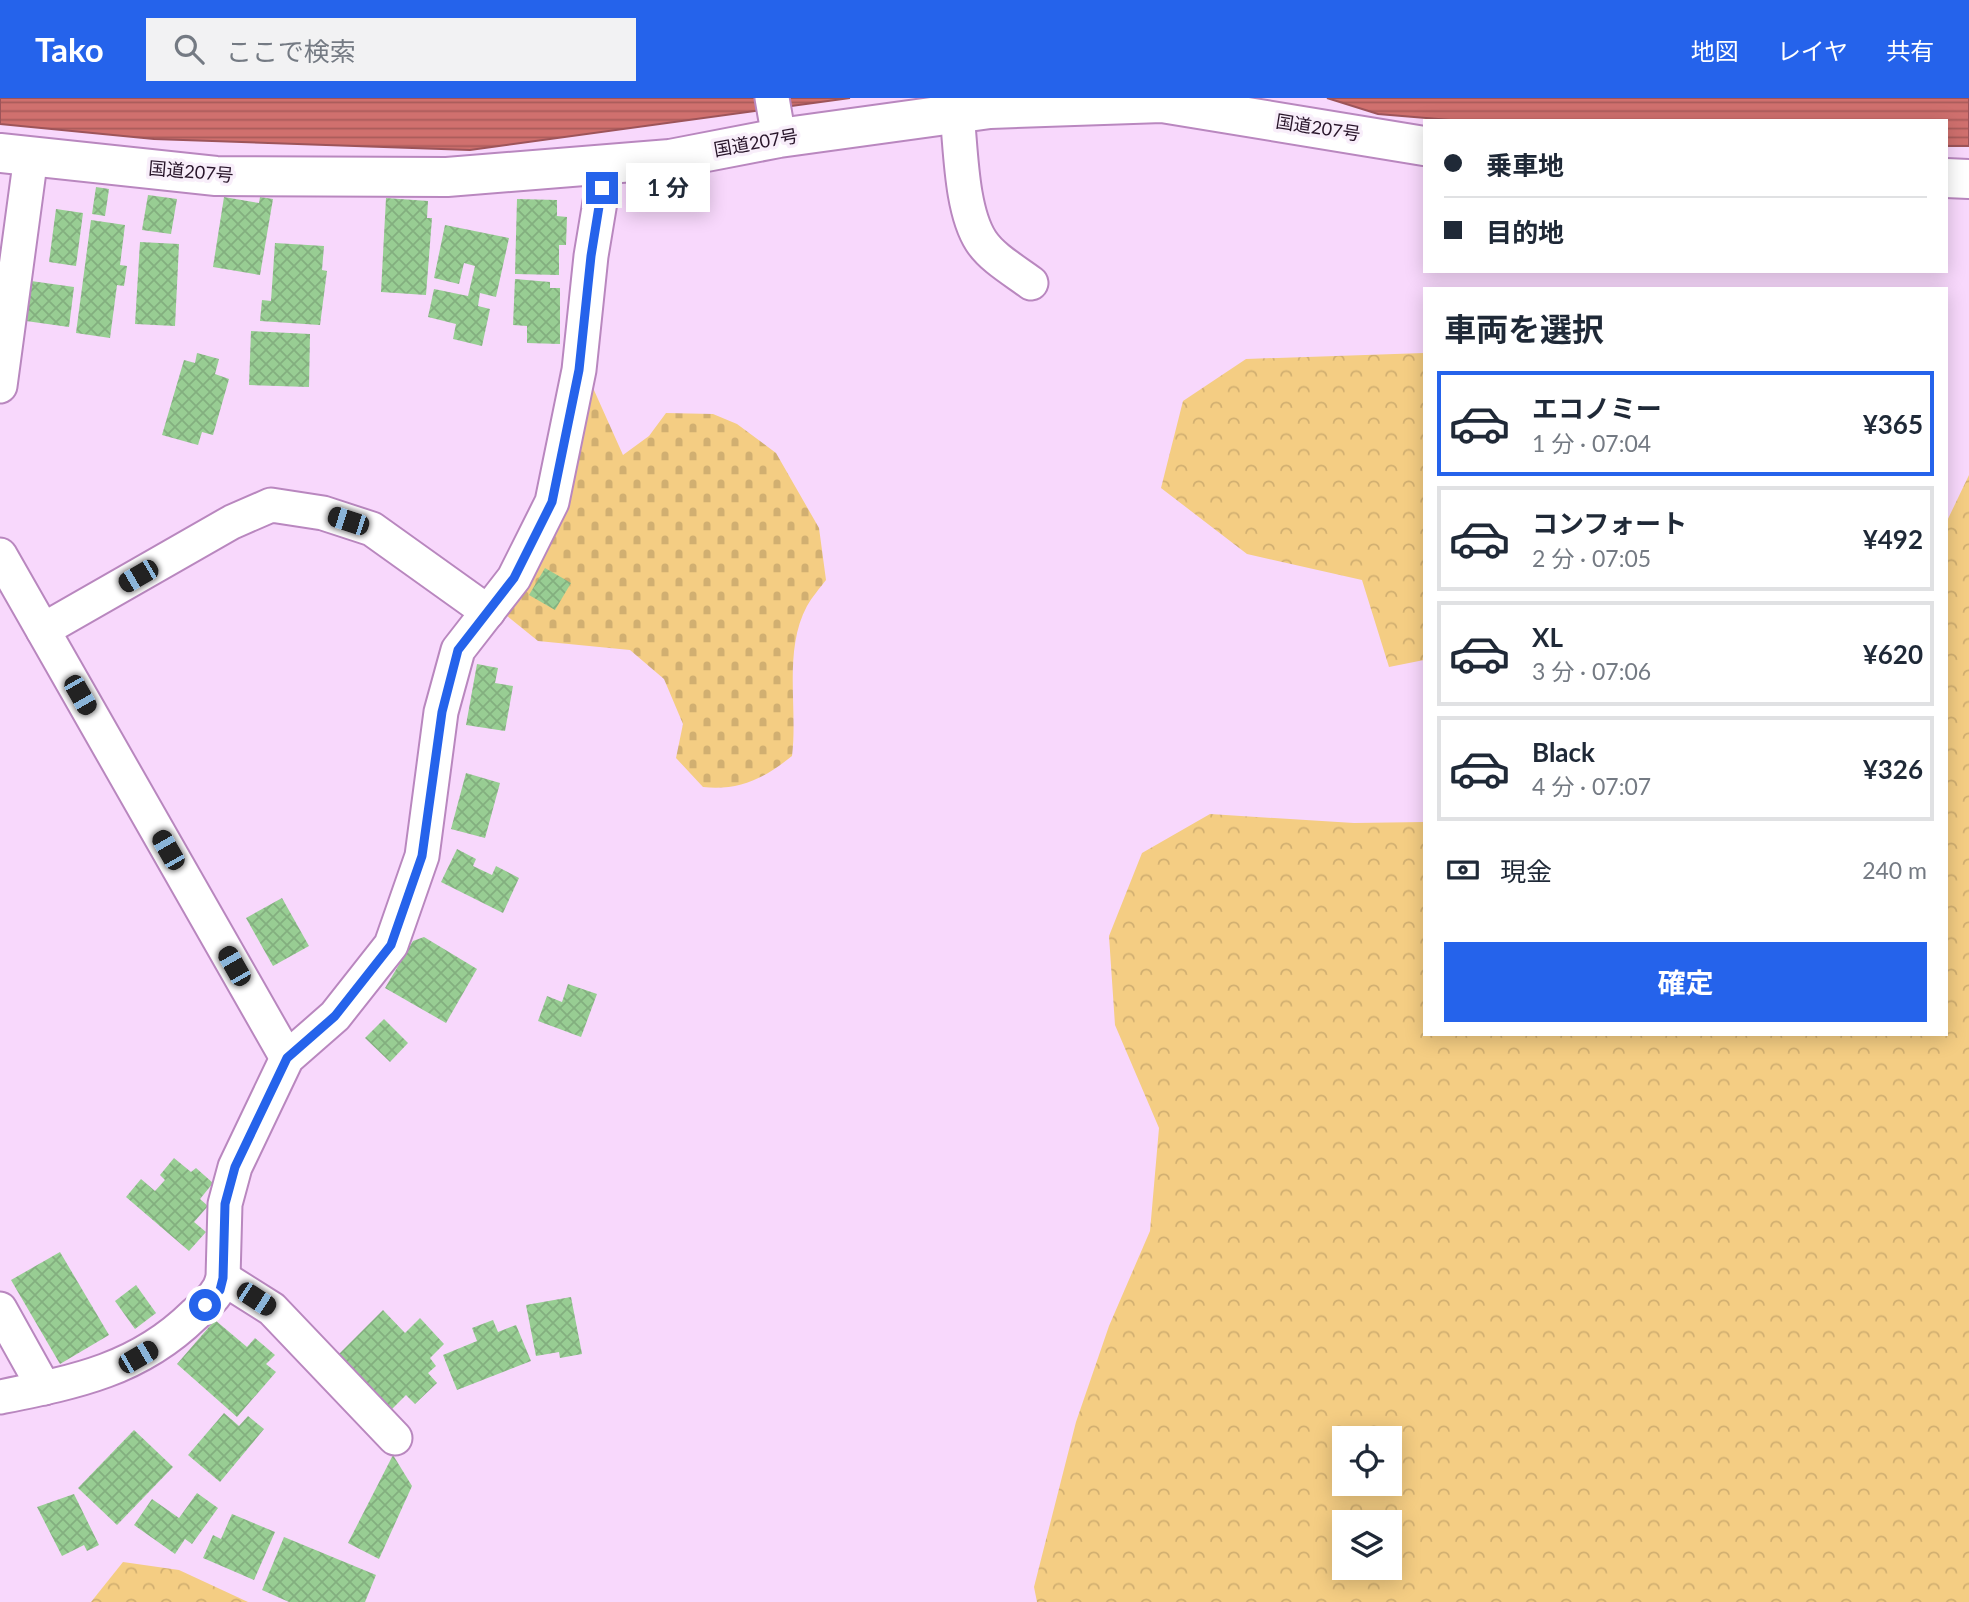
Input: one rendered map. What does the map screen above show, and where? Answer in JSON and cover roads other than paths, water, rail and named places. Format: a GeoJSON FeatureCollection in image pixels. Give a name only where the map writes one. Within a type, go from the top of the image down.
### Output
{"type":"FeatureCollection","features":[{"type":"Feature","properties":{"kind":"highway","name":"国道207号"},"geometry":{"type":"LineString","coordinates":[[16,155],[216,176],[447,177],[670,159],[776,119],[957,114],[990,109],[1162,103],[1423,146]]}},
{"type":"Feature","properties":{"kind":"highway"},"geometry":{"type":"LineString","coordinates":[[1948,178],[1969,179]]}},
{"type":"Feature","properties":{"kind":"street"},"geometry":{"type":"LineString","coordinates":[[957,114],[964,181],[972,218],[981,242],[1031,283]]}},
{"type":"Feature","properties":{"kind":"street"},"geometry":{"type":"LineString","coordinates":[[0,386],[16,155]]}},
{"type":"Feature","properties":{"kind":"street"},"geometry":{"type":"LineString","coordinates":[[0,1397],[120,1367],[173,1336],[220,1290],[223,1278],[225,1204],[235,1167],[287,1058],[335,1016],[391,945],[422,856],[442,712],[458,650],[514,578],[552,502],[579,370],[591,256],[606,166]]}},
{"type":"Feature","properties":{"kind":"street"},"geometry":{"type":"LineString","coordinates":[[43,630],[232,522],[271,505],[323,513],[372,529],[488,612]]}},
{"type":"Feature","properties":{"kind":"street"},"geometry":{"type":"LineString","coordinates":[[0,555],[287,1058]]}},
{"type":"Feature","properties":{"kind":"street"},"geometry":{"type":"LineString","coordinates":[[223,1278],[272,1310],[396,1438]]}},
{"type":"Feature","properties":{"kind":"street"},"geometry":{"type":"LineString","coordinates":[[0,1309],[44,1388]]}}]}
